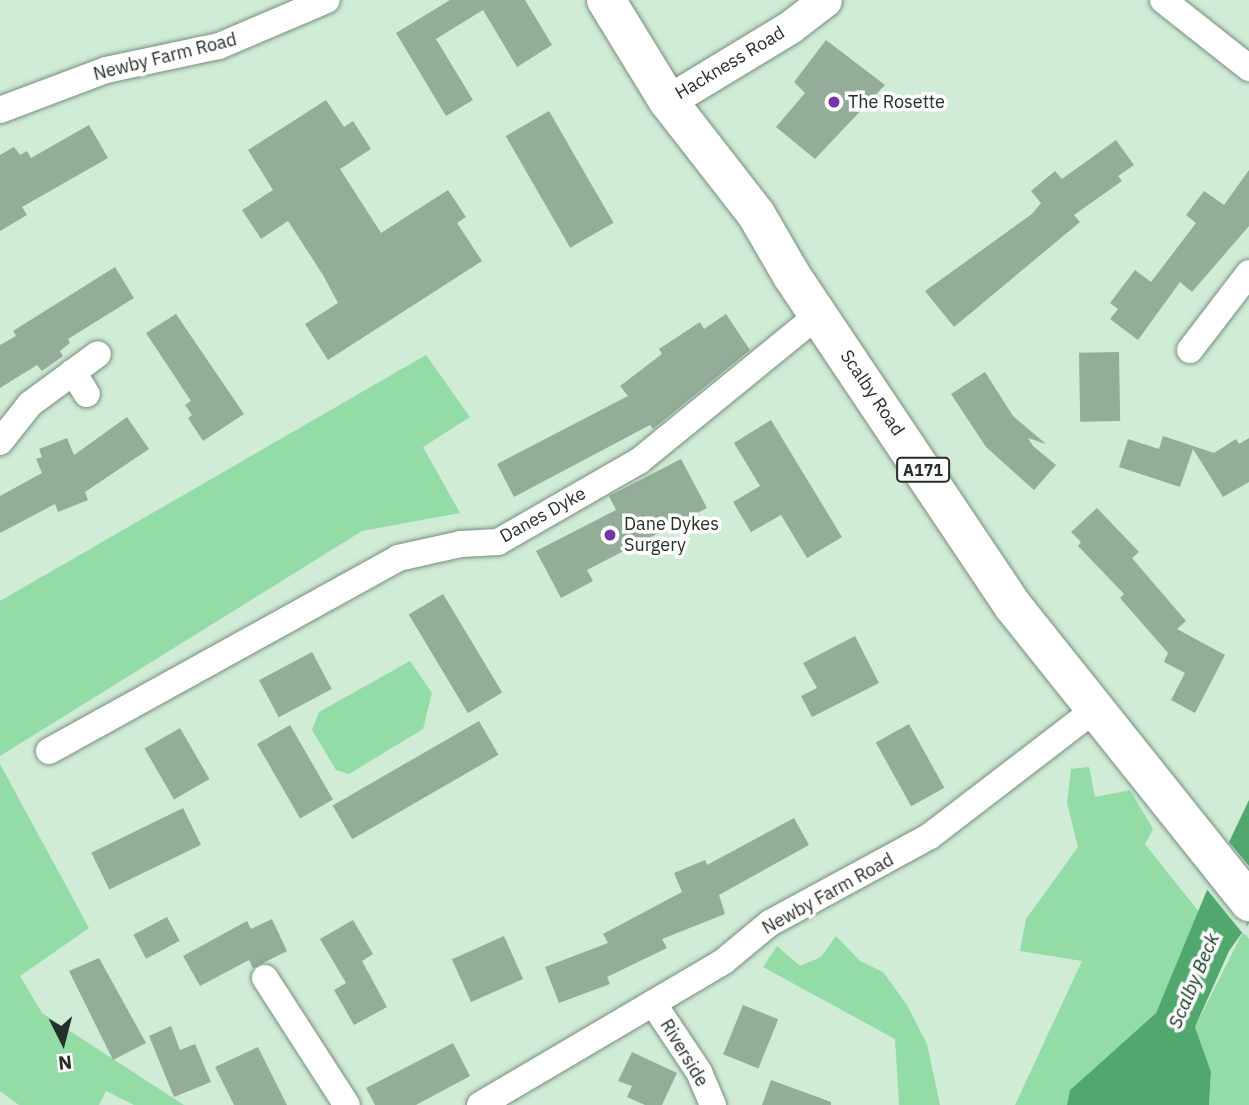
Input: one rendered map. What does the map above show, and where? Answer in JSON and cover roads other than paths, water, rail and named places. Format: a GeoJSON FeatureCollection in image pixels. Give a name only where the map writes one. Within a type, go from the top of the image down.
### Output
{"type":"FeatureCollection","features":[{"type":"Feature","properties":{"kind":"highway","name":"Scalby Road"},"geometry":{"type":"LineString","coordinates":[[606,0],[668,101],[756,214],[818,314],[1013,606],[1093,711],[1249,902]]}},
{"type":"Feature","properties":{"kind":"street","name":"Hackness Road"},"geometry":{"type":"LineString","coordinates":[[668,101],[779,34],[825,0]]}},
{"type":"Feature","properties":{"kind":"street"},"geometry":{"type":"LineString","coordinates":[[1163,0],[1249,68]]}},
{"type":"Feature","properties":{"kind":"street","name":"Newby Farm Road"},"geometry":{"type":"LineString","coordinates":[[0,110],[106,70],[219,46],[313,4]]}},
{"type":"Feature","properties":{"kind":"street"},"geometry":{"type":"LineString","coordinates":[[1190,350],[1249,272]]}},
{"type":"Feature","properties":{"kind":"street","name":"Danes Dyke"},"geometry":{"type":"LineString","coordinates":[[49,751],[398,558],[461,544],[498,542],[639,461],[818,314]]}},
{"type":"Feature","properties":{"kind":"street"},"geometry":{"type":"LineString","coordinates":[[0,442],[30,404],[98,355]]}},
{"type":"Feature","properties":{"kind":"street"},"geometry":{"type":"LineString","coordinates":[[74,372],[87,394]]}},
{"type":"Feature","properties":{"kind":"street","name":"Newby Farm Road"},"geometry":{"type":"LineString","coordinates":[[480,1105],[724,961],[771,923],[930,836],[1093,711]]}},
{"type":"Feature","properties":{"kind":"street"},"geometry":{"type":"LineString","coordinates":[[265,978],[347,1105]]}},
{"type":"Feature","properties":{"kind":"street","name":"Riverside"},"geometry":{"type":"LineString","coordinates":[[653,1003],[699,1072],[713,1105]]}},
{"type":"Feature","properties":{"kind":"water"},"geometry":{"type":"Polygon","coordinates":[[[1249,800],[1249,866],[1229,842],[1249,800]]]}},
{"type":"Feature","properties":{"kind":"water","name":"Scalby Beck"},"geometry":{"type":"Polygon","coordinates":[[[1212,878],[1249,923],[1229,951],[1195,1027],[1211,1072],[1209,1105],[1067,1105],[1070,1090],[1156,1013],[1212,878]]]}},
{"type":"Feature","properties":{"kind":"place","name":"The Rosette"},"geometry":{"type":"Point","coordinates":[834,102]}},
{"type":"Feature","properties":{"kind":"place","name":"Dane Dykes Surgery"},"geometry":{"type":"Point","coordinates":[610,535]}}]}
